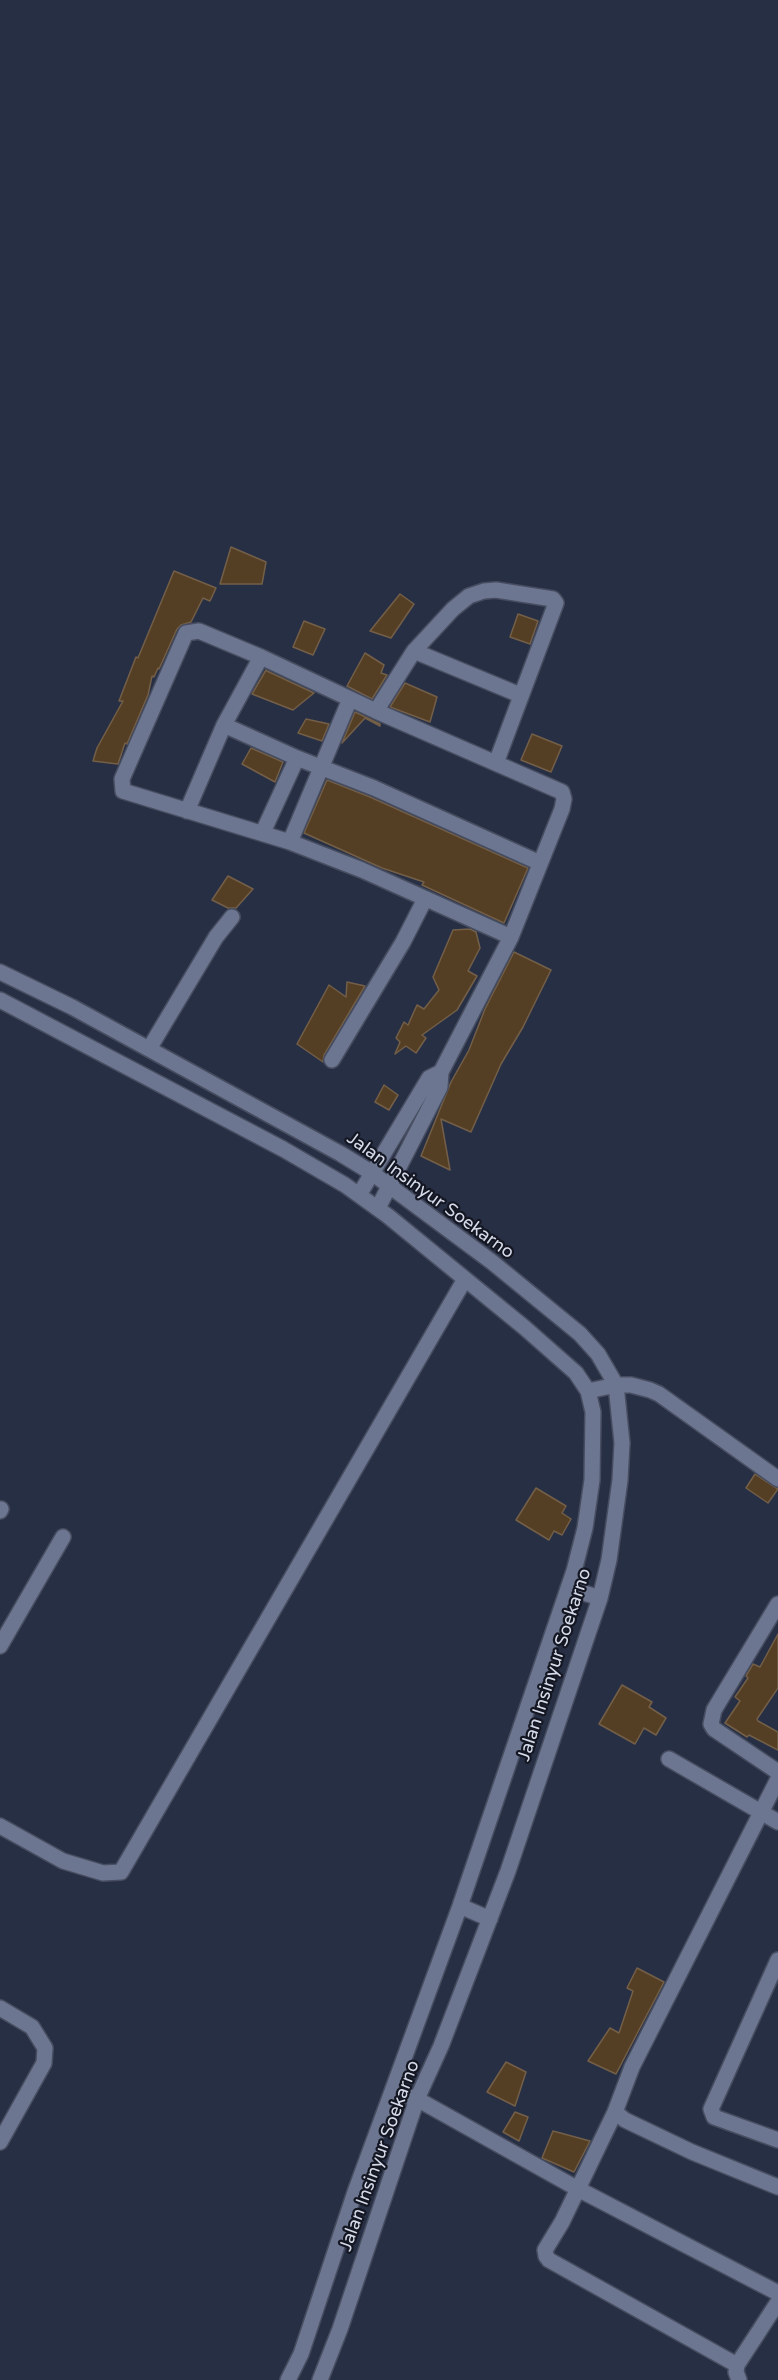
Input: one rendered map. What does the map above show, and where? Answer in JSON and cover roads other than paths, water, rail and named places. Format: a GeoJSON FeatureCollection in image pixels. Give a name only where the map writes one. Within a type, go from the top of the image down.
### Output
{"type":"FeatureCollection","features":[{"type":"Feature","properties":{"kind":"street"},"geometry":{"type":"LineString","coordinates":[[376,711],[414,651],[453,609],[469,596],[496,590],[553,599],[556,603],[496,762]]}},
{"type":"Feature","properties":{"kind":"street"},"geometry":{"type":"LineString","coordinates":[[378,1208],[440,1087],[441,1072],[511,937],[562,809],[564,799],[562,792],[199,631],[189,631],[183,637],[125,771],[121,787],[123,791],[129,795],[263,832],[290,842],[362,870],[511,937]]}},
{"type":"Feature","properties":{"kind":"street"},"geometry":{"type":"LineString","coordinates":[[414,651],[520,695]]}},
{"type":"Feature","properties":{"kind":"street"},"geometry":{"type":"LineString","coordinates":[[187,811],[224,725],[261,657]]}},
{"type":"Feature","properties":{"kind":"street"},"geometry":{"type":"LineString","coordinates":[[290,842],[350,699]]}},
{"type":"Feature","properties":{"kind":"street"},"geometry":{"type":"LineString","coordinates":[[224,725],[297,758],[374,788],[540,863]]}},
{"type":"Feature","properties":{"kind":"street"},"geometry":{"type":"LineString","coordinates":[[263,832],[297,758]]}},
{"type":"Feature","properties":{"kind":"street"},"geometry":{"type":"LineString","coordinates":[[332,1060],[403,942],[425,899]]}},
{"type":"Feature","properties":{"kind":"street"},"geometry":{"type":"LineString","coordinates":[[149,1049],[210,946],[232,917]]}},
{"type":"Feature","properties":{"kind":"street"},"geometry":{"type":"LineString","coordinates":[[0,994],[5,975]]}},
{"type":"Feature","properties":{"kind":"street","name":"Jalan Insinyur Soekarno"},"geometry":{"type":"LineString","coordinates":[[5,975],[72,1007],[372,1173],[492,1262],[580,1334],[598,1354],[616,1385],[622,1443],[620,1480],[609,1560],[600,1598],[490,1919],[441,2046],[417,2099],[340,2330],[320,2380]]}},
{"type":"Feature","properties":{"kind":"street","name":"Jalan Insinyur Soekarno"},"geometry":{"type":"LineString","coordinates":[[0,1000],[283,1149],[378,1208],[576,1373],[588,1391],[593,1412],[592,1480],[585,1528],[568,1588],[460,1906],[356,2192],[301,2354],[288,2380]]}},
{"type":"Feature","properties":{"kind":"street"},"geometry":{"type":"LineString","coordinates":[[359,1195],[429,1078],[441,1072]]}},
{"type":"Feature","properties":{"kind":"street"},"geometry":{"type":"LineString","coordinates":[[0,1826],[63,1861],[104,1873],[121,1872],[465,1279]]}},
{"type":"Feature","properties":{"kind":"street"},"geometry":{"type":"LineString","coordinates":[[588,1391],[616,1385],[642,1387],[659,1394],[778,1479]]}},
{"type":"Feature","properties":{"kind":"street"},"geometry":{"type":"LineString","coordinates":[[0,1646],[63,1537]]}},
{"type":"Feature","properties":{"kind":"street"},"geometry":{"type":"LineString","coordinates":[[568,1588],[600,1598]]}},
{"type":"Feature","properties":{"kind":"street"},"geometry":{"type":"LineString","coordinates":[[778,1604],[714,1710],[711,1724],[714,1729],[778,1772]]}},
{"type":"Feature","properties":{"kind":"street"},"geometry":{"type":"LineString","coordinates":[[669,1759],[778,1822]]}},
{"type":"Feature","properties":{"kind":"street"},"geometry":{"type":"LineString","coordinates":[[776,2309],[738,2372],[549,2260],[545,2250],[562,2222],[615,2112],[632,2067],[778,1779]]}},
{"type":"Feature","properties":{"kind":"street"},"geometry":{"type":"LineString","coordinates":[[460,1906],[490,1919]]}},
{"type":"Feature","properties":{"kind":"street"},"geometry":{"type":"LineString","coordinates":[[778,1960],[711,2109],[714,2117],[778,2140]]}},
{"type":"Feature","properties":{"kind":"street"},"geometry":{"type":"LineString","coordinates":[[0,2008],[32,2027],[45,2049],[44,2062],[0,2142]]}},
{"type":"Feature","properties":{"kind":"street"},"geometry":{"type":"LineString","coordinates":[[393,2091],[417,2099],[578,2189],[778,2293]]}},
{"type":"Feature","properties":{"kind":"street"},"geometry":{"type":"LineString","coordinates":[[615,2112],[624,2120],[692,2152],[778,2187]]}}]}
